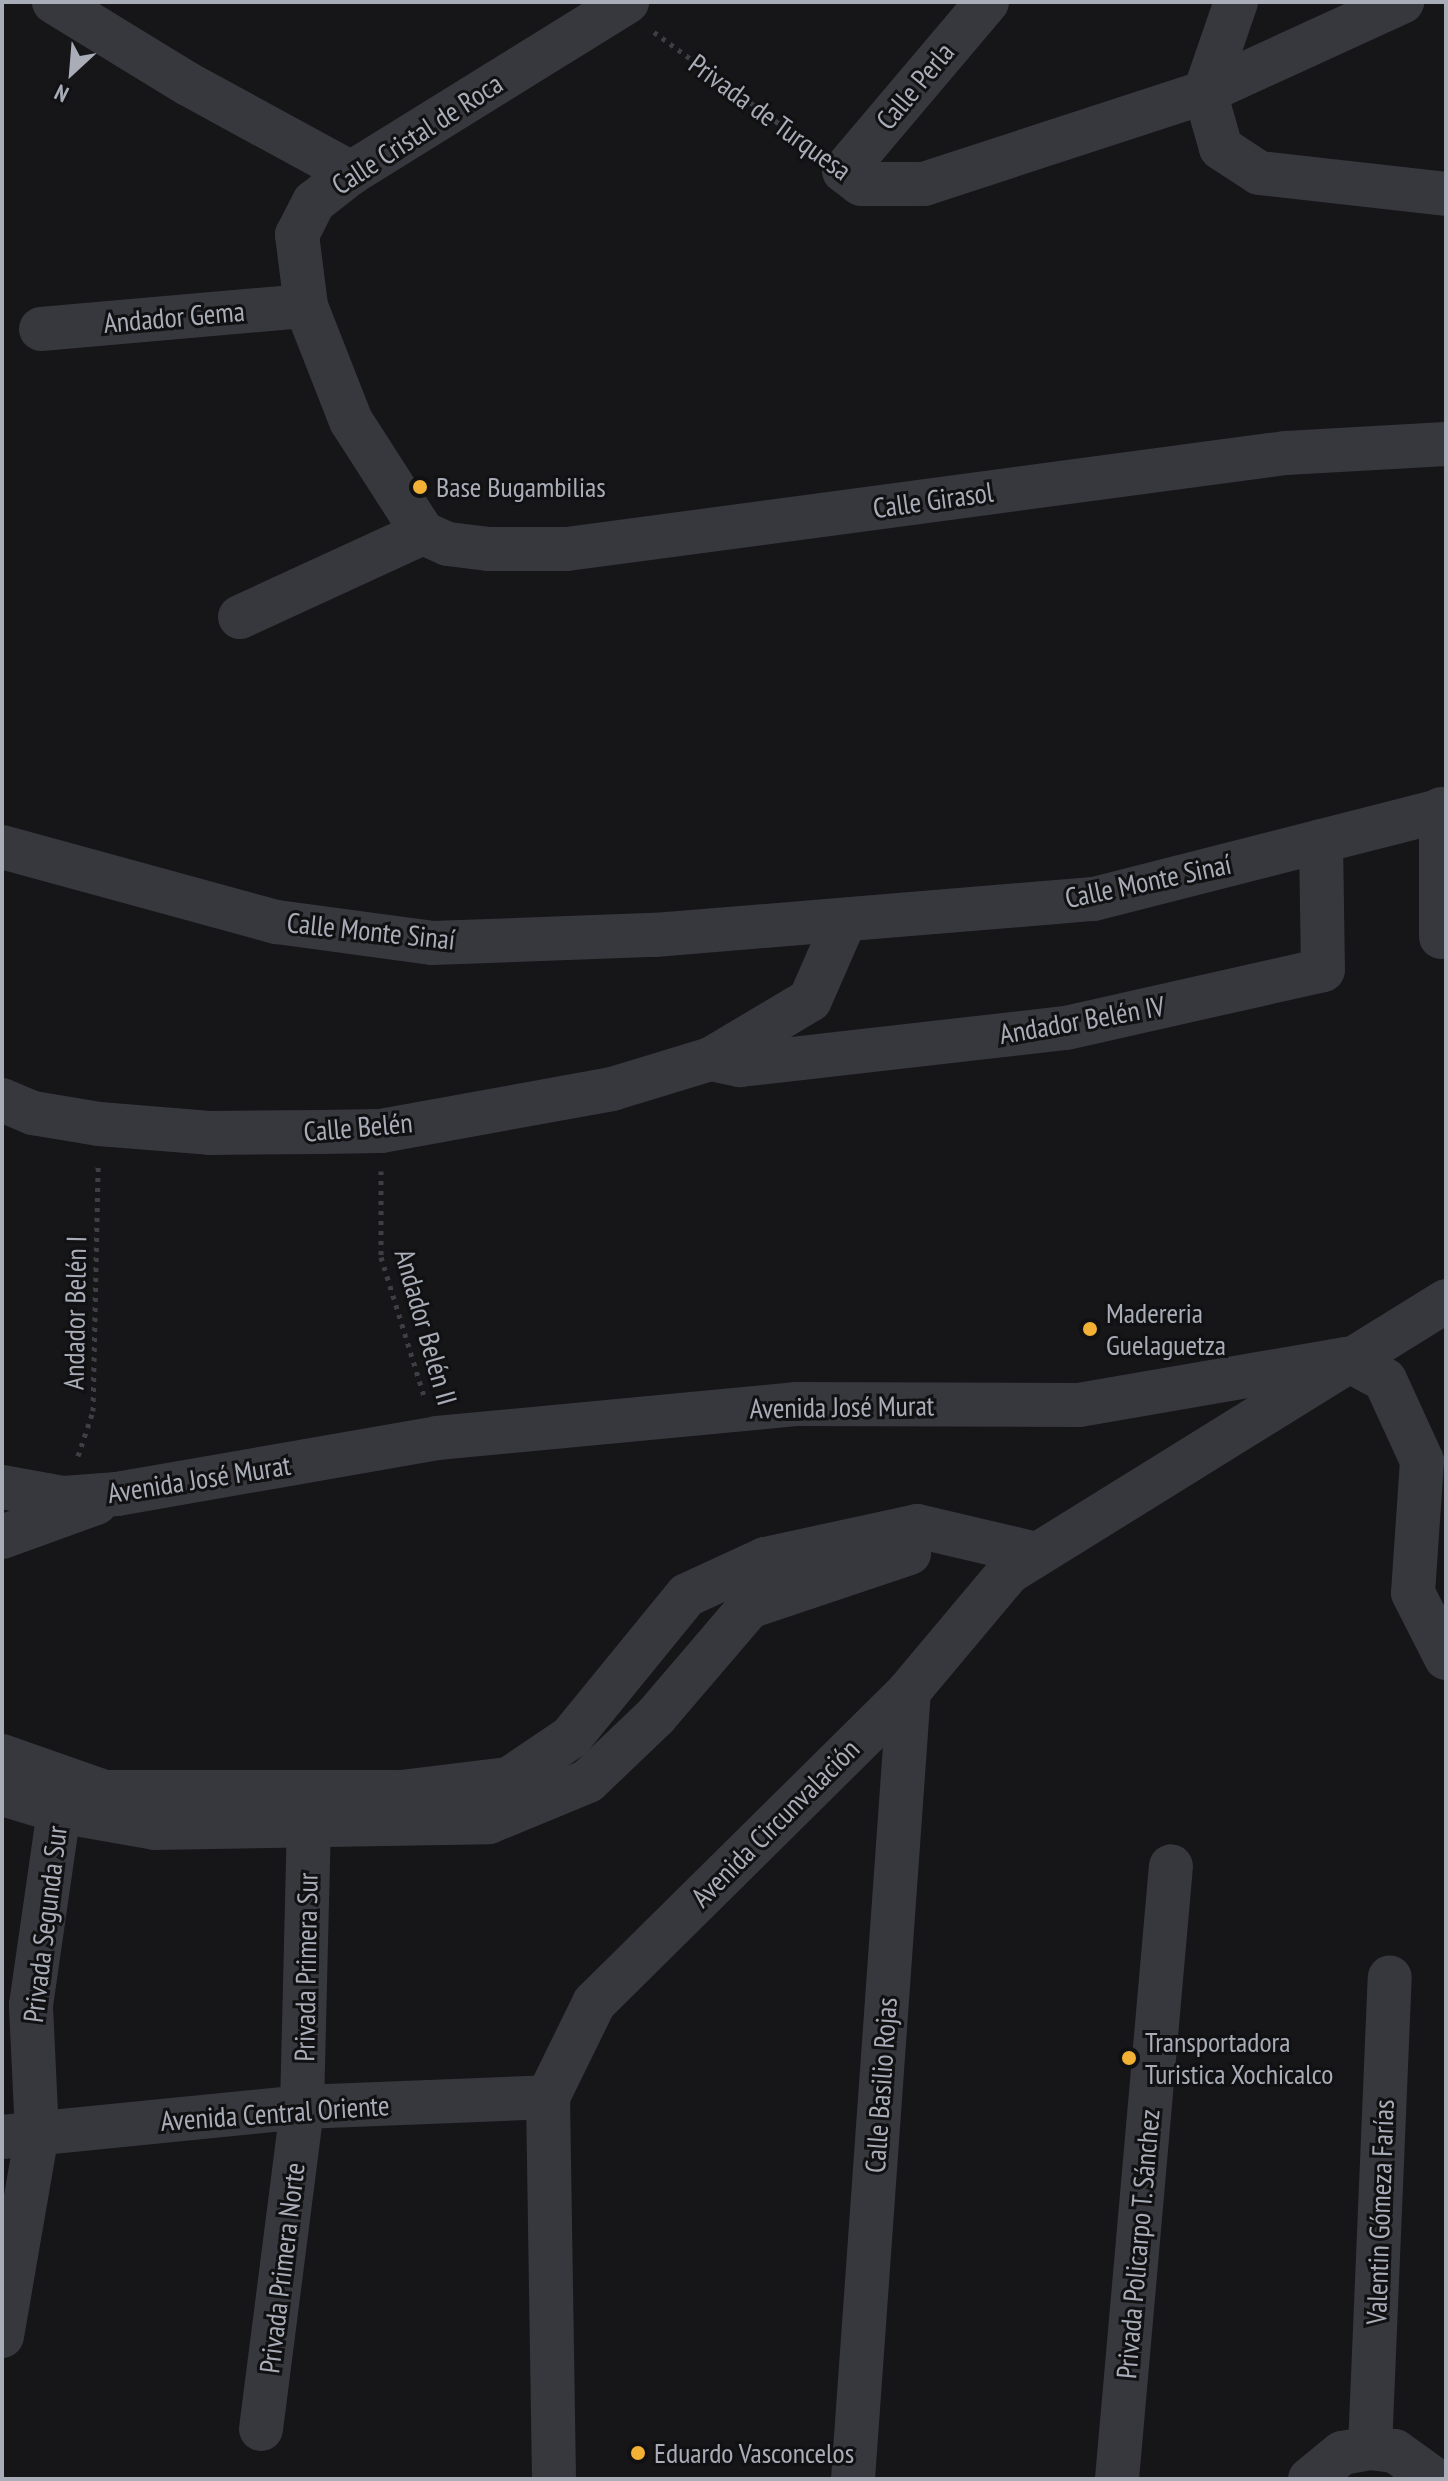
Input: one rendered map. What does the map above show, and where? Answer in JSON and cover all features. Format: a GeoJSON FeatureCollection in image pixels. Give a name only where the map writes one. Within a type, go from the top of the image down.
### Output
{"type":"FeatureCollection","features":[{"type":"Feature","properties":{"kind":"street"},"geometry":{"type":"LineString","coordinates":[[54,2],[188,84],[351,173]]}},
{"type":"Feature","properties":{"kind":"street","name":"Calle Perla"},"geometry":{"type":"LineString","coordinates":[[844,171],[987,2]]}},
{"type":"Feature","properties":{"kind":"street"},"geometry":{"type":"LineString","coordinates":[[1236,2],[1205,92],[1221,148],[1259,173],[1446,194]]}},
{"type":"Feature","properties":{"kind":"street","name":"Privada de Turquesa"},"geometry":{"type":"LineString","coordinates":[[844,171],[861,184],[924,184],[1205,92],[1402,2]]}},
{"type":"Feature","properties":{"kind":"street","name":"Calle Cristal de Roca"},"geometry":{"type":"LineString","coordinates":[[423,533],[351,421],[306,306],[297,235],[314,202],[351,173],[624,5]]}},
{"type":"Feature","properties":{"kind":"street","name":"Andador Gema"},"geometry":{"type":"LineString","coordinates":[[41,329],[306,306]]}},
{"type":"Feature","properties":{"kind":"street","name":"Calle Girasol"},"geometry":{"type":"LineString","coordinates":[[423,533],[448,544],[488,549],[567,549],[1286,453],[1446,444]]}},
{"type":"Feature","properties":{"kind":"street"},"geometry":{"type":"LineString","coordinates":[[240,617],[423,533]]}},
{"type":"Feature","properties":{"kind":"street"},"geometry":{"type":"LineString","coordinates":[[1441,937],[1444,809]]}},
{"type":"Feature","properties":{"kind":"street","name":"Calle Monte Sinaí"},"geometry":{"type":"LineString","coordinates":[[2,847],[277,922],[432,943],[655,935],[1094,899],[1444,809]]}},
{"type":"Feature","properties":{"kind":"street","name":"Andador Belén IV"},"geometry":{"type":"LineString","coordinates":[[711,1059],[740,1065],[1066,1028],[1323,970],[1321,841]]}},
{"type":"Feature","properties":{"kind":"street"},"geometry":{"type":"LineString","coordinates":[[711,1059],[810,1000],[845,920]]}},
{"type":"Feature","properties":{"kind":"street","name":"Calle Belén"},"geometry":{"type":"LineString","coordinates":[[2,1100],[33,1113],[99,1124],[210,1133],[381,1131],[612,1089],[711,1059]]}},
{"type":"Feature","properties":{"kind":"street","name":"Avenida Circunvalación"},"geometry":{"type":"LineString","coordinates":[[554,2479],[548,2097],[594,2003],[909,1691],[1022,1563],[1346,1359],[1446,1301]]}},
{"type":"Feature","properties":{"kind":"street"},"geometry":{"type":"LineString","coordinates":[[1346,1359],[1385,1380],[1422,1461],[1413,1593],[1446,1658]]}},
{"type":"Feature","properties":{"kind":"street","name":"Avenida José Murat"},"geometry":{"type":"LineString","coordinates":[[2,1487],[64,1498],[117,1494],[437,1438],[797,1404],[1079,1405],[1346,1359]]}},
{"type":"Feature","properties":{"kind":"street"},"geometry":{"type":"LineString","coordinates":[[2,1537],[26,1533],[117,1494]]}},
{"type":"Feature","properties":{"kind":"street"},"geometry":{"type":"LineString","coordinates":[[2,1756],[104,1792],[401,1792],[509,1779],[571,1737],[687,1595],[765,1559],[917,1526],[1022,1563]]}},
{"type":"Feature","properties":{"kind":"street"},"geometry":{"type":"LineString","coordinates":[[2,1794],[59,1811],[155,1828],[309,1828],[489,1822],[588,1781],[656,1716],[749,1607],[916,1551],[1022,1563]]}},
{"type":"Feature","properties":{"kind":"street","name":"Calle Basilio Rojas"},"geometry":{"type":"LineString","coordinates":[[853,2479],[909,1691]]}},
{"type":"Feature","properties":{"kind":"street","name":"Privada Segunda Sur"},"geometry":{"type":"LineString","coordinates":[[2,2336],[31,2005],[59,1811]]}},
{"type":"Feature","properties":{"kind":"street","name":"Privada Primera Sur"},"geometry":{"type":"LineString","coordinates":[[302,2107],[309,1828]]}},
{"type":"Feature","properties":{"kind":"street","name":"Privada Policarpo T. Sánchez"},"geometry":{"type":"LineString","coordinates":[[1117,2479],[1171,1866]]}},
{"type":"Feature","properties":{"kind":"street","name":"Valentin Gómeza Farías"},"geometry":{"type":"LineString","coordinates":[[1370,2448],[1390,1977]]}},
{"type":"Feature","properties":{"kind":"street","name":"Avenida Central Oriente"},"geometry":{"type":"LineString","coordinates":[[20,2135],[302,2107],[548,2097]]}},
{"type":"Feature","properties":{"kind":"street","name":"Privada Primera Norte"},"geometry":{"type":"LineString","coordinates":[[261,2429],[302,2107]]}},
{"type":"Feature","properties":{"kind":"street"},"geometry":{"type":"LineString","coordinates":[[1310,2479],[1342,2453],[1370,2448],[1395,2451],[1434,2479]]}},
{"type":"Feature","properties":{"kind":"path","name":"Privada de Turquesa"},"geometry":{"type":"LineString","coordinates":[[624,5],[844,171]]}},
{"type":"Feature","properties":{"kind":"path","name":"Andador Belén I"},"geometry":{"type":"LineString","coordinates":[[64,1498],[93,1411],[99,1124]]}},
{"type":"Feature","properties":{"kind":"path","name":"Andador Belén II"},"geometry":{"type":"LineString","coordinates":[[381,1131],[381,1257],[437,1438]]}},
{"type":"Feature","properties":{"kind":"place","name":"Base Bugambilias"},"geometry":{"type":"Point","coordinates":[420,487]}},
{"type":"Feature","properties":{"kind":"place","name":"Madereria Guelaguetza"},"geometry":{"type":"Point","coordinates":[1090,1329]}},
{"type":"Feature","properties":{"kind":"place","name":"Transportadora Turistica Xochicalco"},"geometry":{"type":"Point","coordinates":[1129,2058]}},
{"type":"Feature","properties":{"kind":"place","name":"Eduardo Vasconcelos"},"geometry":{"type":"Point","coordinates":[638,2453]}}]}
